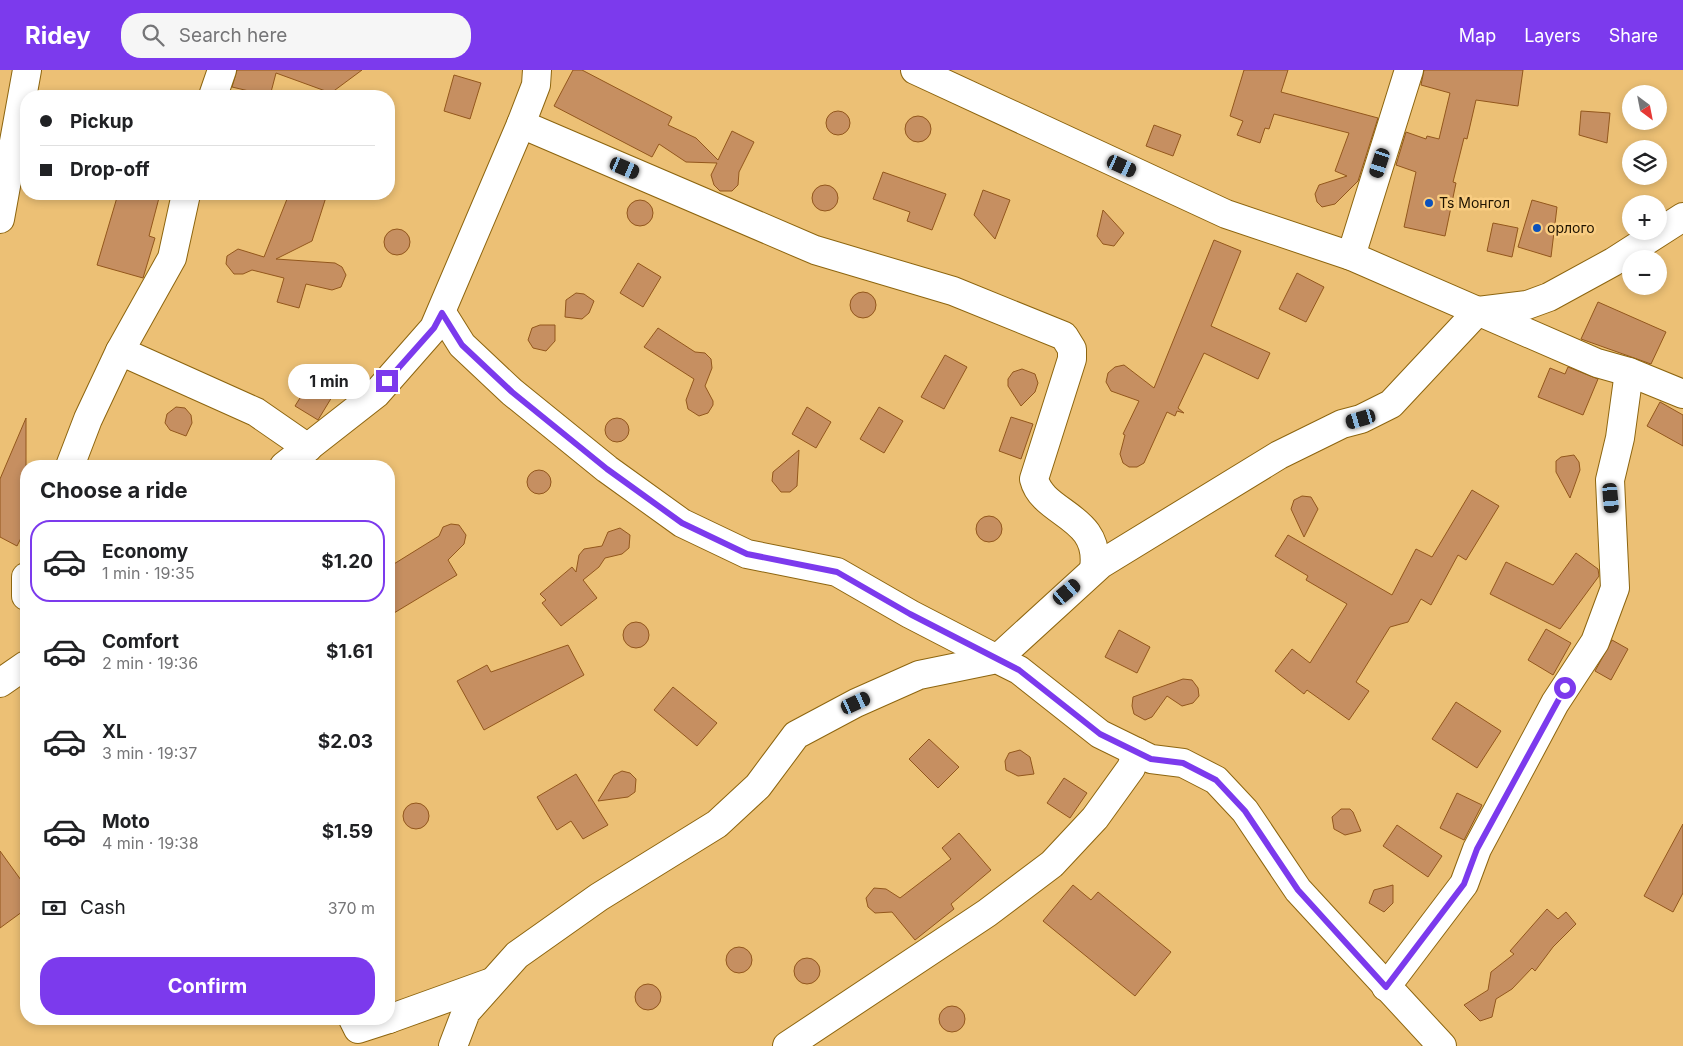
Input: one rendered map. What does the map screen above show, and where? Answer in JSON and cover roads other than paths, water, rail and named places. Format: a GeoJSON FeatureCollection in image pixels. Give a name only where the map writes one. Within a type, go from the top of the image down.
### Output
{"type":"FeatureCollection","features":[{"type":"Feature","properties":{"kind":"street"},"geometry":{"type":"LineString","coordinates":[[23,90],[27,70]]}},
{"type":"Feature","properties":{"kind":"street"},"geometry":{"type":"LineString","coordinates":[[215,90],[222,70]]}},
{"type":"Feature","properties":{"kind":"street"},"geometry":{"type":"LineString","coordinates":[[292,460],[376,394],[434,328],[521,124],[536,85],[537,70]]}},
{"type":"Feature","properties":{"kind":"street"},"geometry":{"type":"LineString","coordinates":[[915,70],[1226,214],[1350,256],[1598,363],[1629,372],[1683,394]]}},
{"type":"Feature","properties":{"kind":"street"},"geometry":{"type":"LineString","coordinates":[[1350,256],[1409,70]]}},
{"type":"Feature","properties":{"kind":"street"},"geometry":{"type":"LineString","coordinates":[[0,219],[20,109]]}},
{"type":"Feature","properties":{"kind":"street"},"geometry":{"type":"LineString","coordinates":[[521,124],[815,250],[953,291],[1064,336],[1072,349],[1072,359],[1034,479],[1037,489],[1076,521],[1088,535],[1094,547],[1094,569]]}},
{"type":"Feature","properties":{"kind":"street"},"geometry":{"type":"LineString","coordinates":[[72,460],[88,419],[120,351],[172,258],[185,200]]}},
{"type":"Feature","properties":{"kind":"street"},"geometry":{"type":"LineString","coordinates":[[453,1046],[466,1012],[517,955],[599,897],[717,824],[758,786],[796,735],[856,703],[919,675],[996,659],[1094,569],[1279,455],[1342,424],[1361,419],[1391,404],[1478,311],[1527,305],[1549,297],[1612,262],[1683,217]]}},
{"type":"Feature","properties":{"kind":"street"},"geometry":{"type":"LineString","coordinates":[[442,313],[462,345],[512,392],[607,469],[682,523],[747,554],[837,572],[910,614],[1019,670],[1100,734],[1151,759],[1183,763],[1208,774],[1224,786],[1245,811],[1298,890],[1442,1046]]}},
{"type":"Feature","properties":{"kind":"street"},"geometry":{"type":"LineString","coordinates":[[120,351],[256,412],[308,448]]}},
{"type":"Feature","properties":{"kind":"street"},"geometry":{"type":"LineString","coordinates":[[1386,987],[1464,884],[1477,849],[1555,702],[1595,642],[1615,588],[1610,480],[1620,438],[1629,372]]}},
{"type":"Feature","properties":{"kind":"street"},"geometry":{"type":"LineString","coordinates":[[0,683],[20,669]]}},
{"type":"Feature","properties":{"kind":"street"},"geometry":{"type":"LineString","coordinates":[[787,1046],[987,913],[1052,864],[1095,818],[1131,768],[1137,752]]}},
{"type":"Feature","properties":{"kind":"street"},"geometry":{"type":"LineString","coordinates":[[395,1017],[494,981]]}},
{"type":"Feature","properties":{"kind":"street"},"geometry":{"type":"LineString","coordinates":[[356,1025],[358,1029],[370,1025]]}},
{"type":"Feature","properties":{"kind":"place","name":"Ts Монгол"},"geometry":{"type":"Point","coordinates":[1429,203]}},
{"type":"Feature","properties":{"kind":"place","name":"орлого"},"geometry":{"type":"Point","coordinates":[1537,228]}}]}
